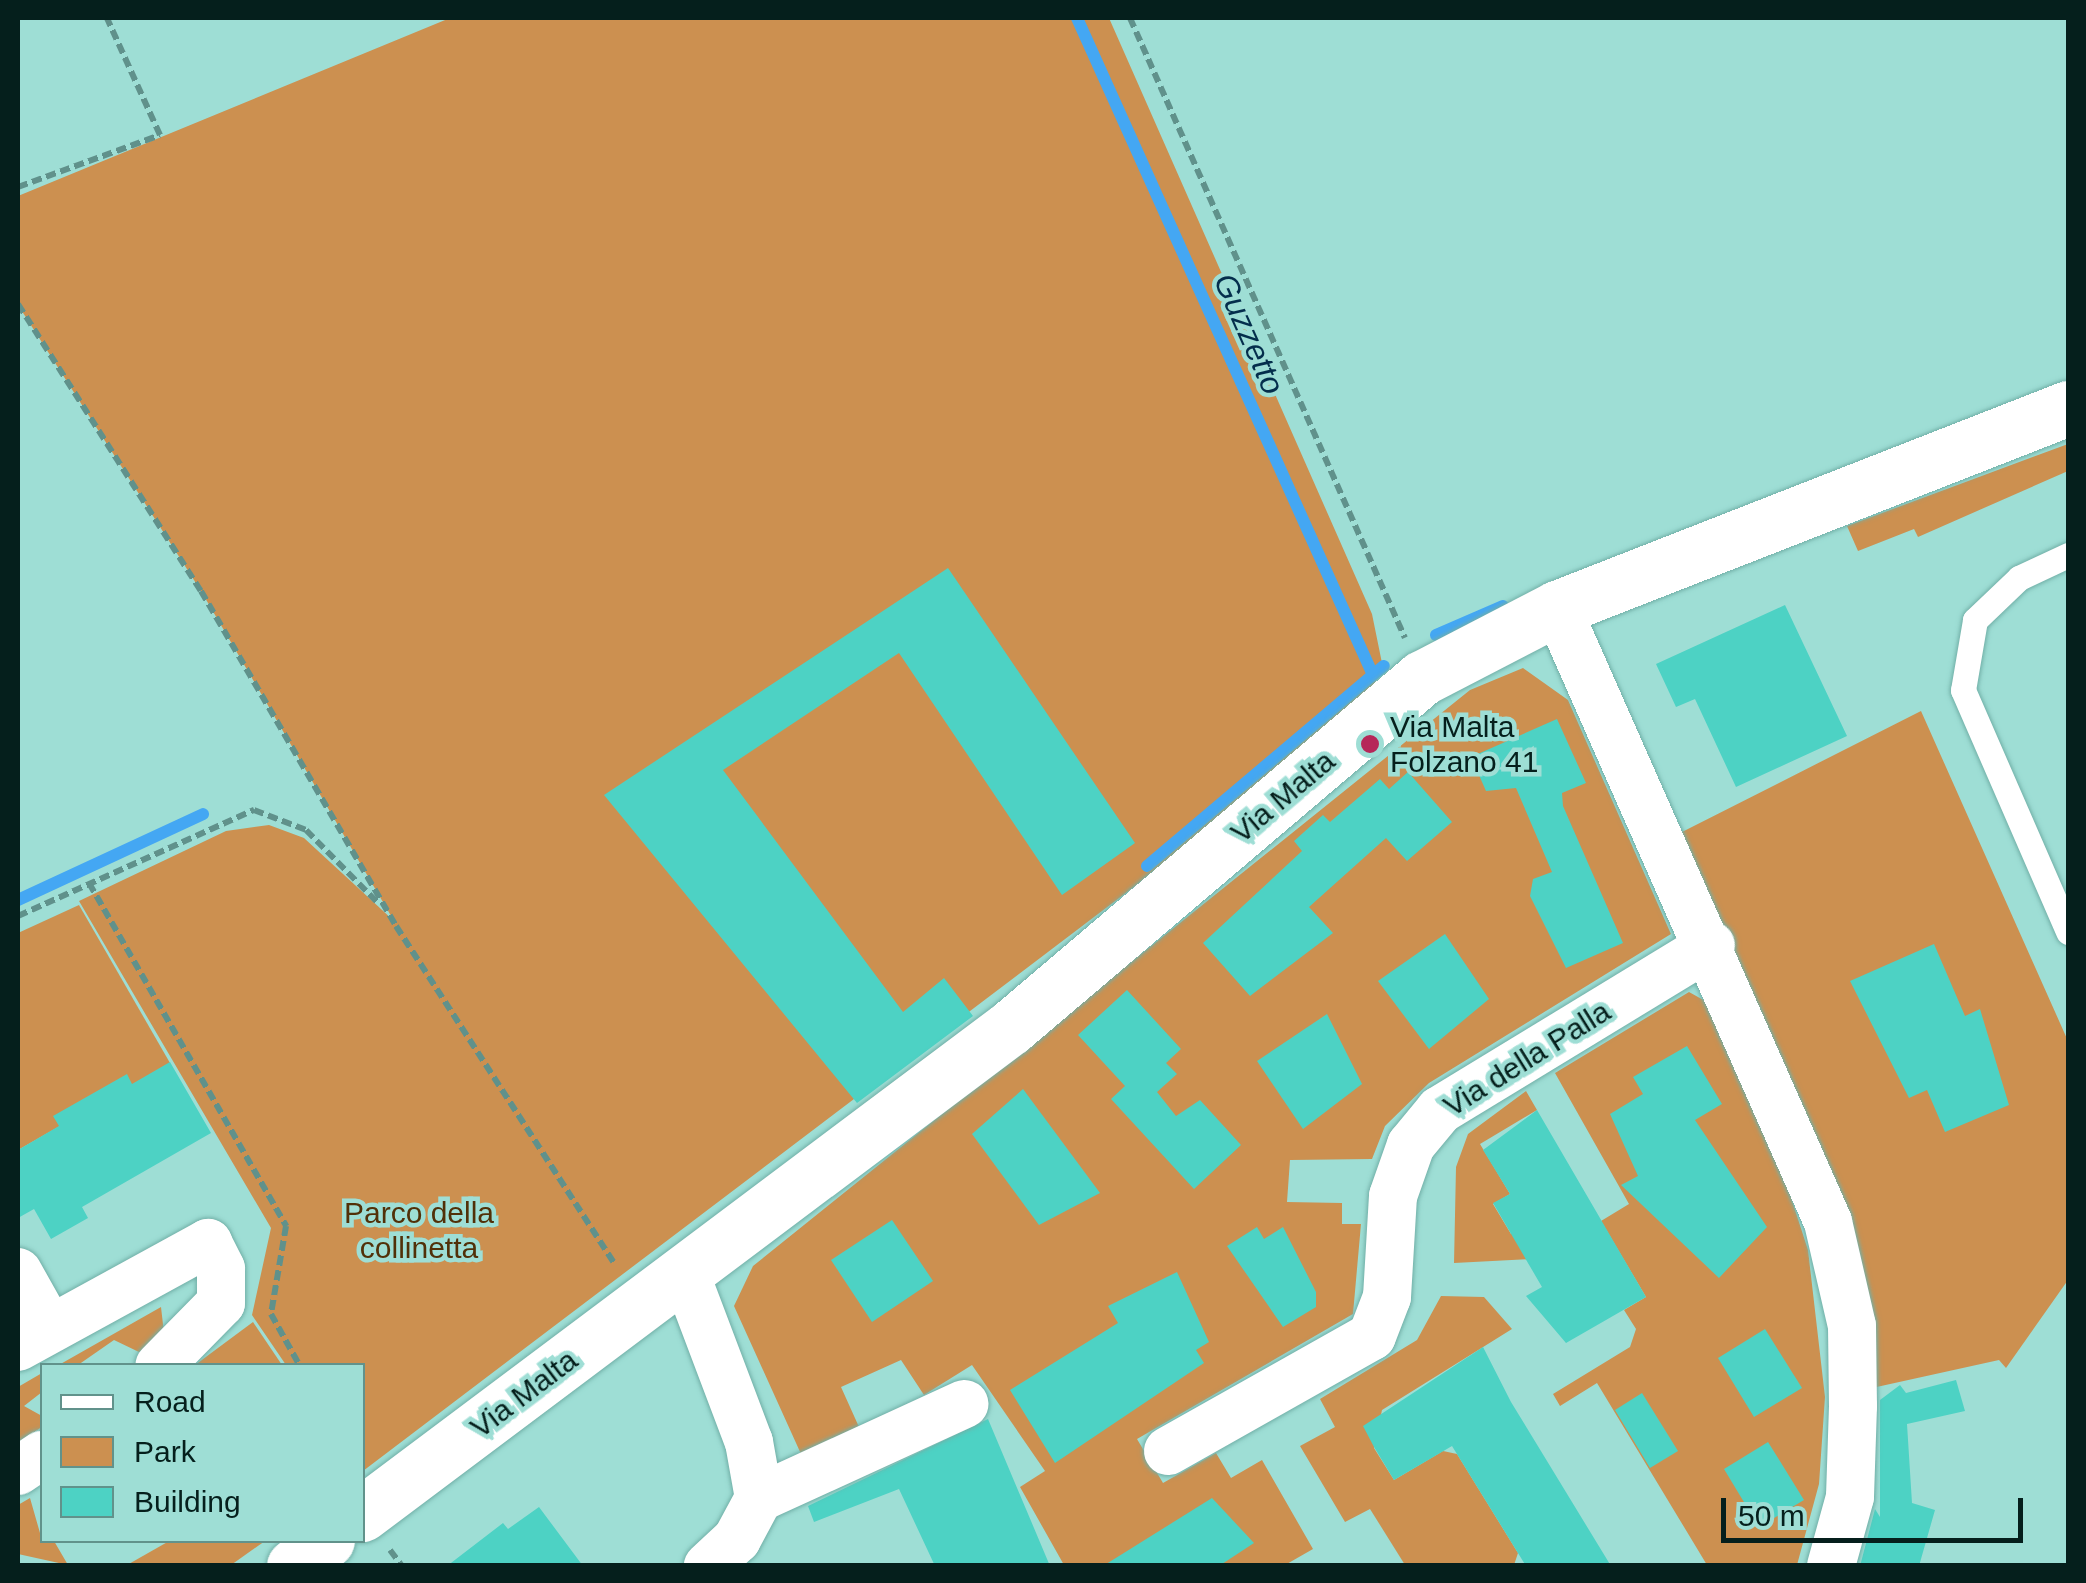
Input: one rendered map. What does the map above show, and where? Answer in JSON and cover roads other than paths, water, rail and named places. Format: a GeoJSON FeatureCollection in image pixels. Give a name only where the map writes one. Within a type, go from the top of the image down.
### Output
{"type":"FeatureCollection","features":[{"type":"Feature","properties":{"kind":"street","name":"Via Malta"},"geometry":{"type":"LineString","coordinates":[[365,1512],[1011,1027],[1422,678],[1556,608],[2068,408]]}},
{"type":"Feature","properties":{"kind":"street"},"geometry":{"type":"LineString","coordinates":[[1556,608],[1711,946],[1828,1222],[1852,1326],[1850,1497],[1831,1566]]}},
{"type":"Feature","properties":{"kind":"street","name":"Via della Palla"},"geometry":{"type":"LineString","coordinates":[[1168,1451],[1372,1336],[1387,1297],[1393,1196],[1411,1146],[1440,1110],[1711,946]]}},
{"type":"Feature","properties":{"kind":"street"},"geometry":{"type":"LineString","coordinates":[[18,1272],[34,1338],[208,1243],[221,1269],[220,1303],[162,1363]]}},
{"type":"Feature","properties":{"kind":"street"},"geometry":{"type":"LineString","coordinates":[[684,1273],[749,1442],[759,1498],[734,1557]]}},
{"type":"Feature","properties":{"kind":"street"},"geometry":{"type":"LineString","coordinates":[[759,1498],[964,1404]]}},
{"type":"Feature","properties":{"kind":"street"},"geometry":{"type":"LineString","coordinates":[[294,1566],[324,1543]]}},
{"type":"Feature","properties":{"kind":"lane"},"geometry":{"type":"LineString","coordinates":[[2068,556],[2019,578],[1975,620],[1963,690],[2068,932]]}},
{"type":"Feature","properties":{"kind":"waterway","name":"Guzzetto"},"geometry":{"type":"LineString","coordinates":[[1077,18],[1372,673]]}},
{"type":"Feature","properties":{"kind":"waterway","name":"Guzzetto"},"geometry":{"type":"LineString","coordinates":[[1436,635],[1503,606]]}},
{"type":"Feature","properties":{"kind":"waterway","name":"Guzzetto"},"geometry":{"type":"LineString","coordinates":[[1147,866],[1384,666]]}},
{"type":"Feature","properties":{"kind":"waterway","name":"Guzzetto"},"geometry":{"type":"LineString","coordinates":[[18,900],[203,814]]}},
{"type":"Feature","properties":{"kind":"place","name":"Via Malta Folzano 41"},"geometry":{"type":"Point","coordinates":[1370,744]}},
{"type":"Feature","properties":{"kind":"park label","name":"Parco della collinetta"},"geometry":{"type":"Point","coordinates":[419,1230]}}]}
